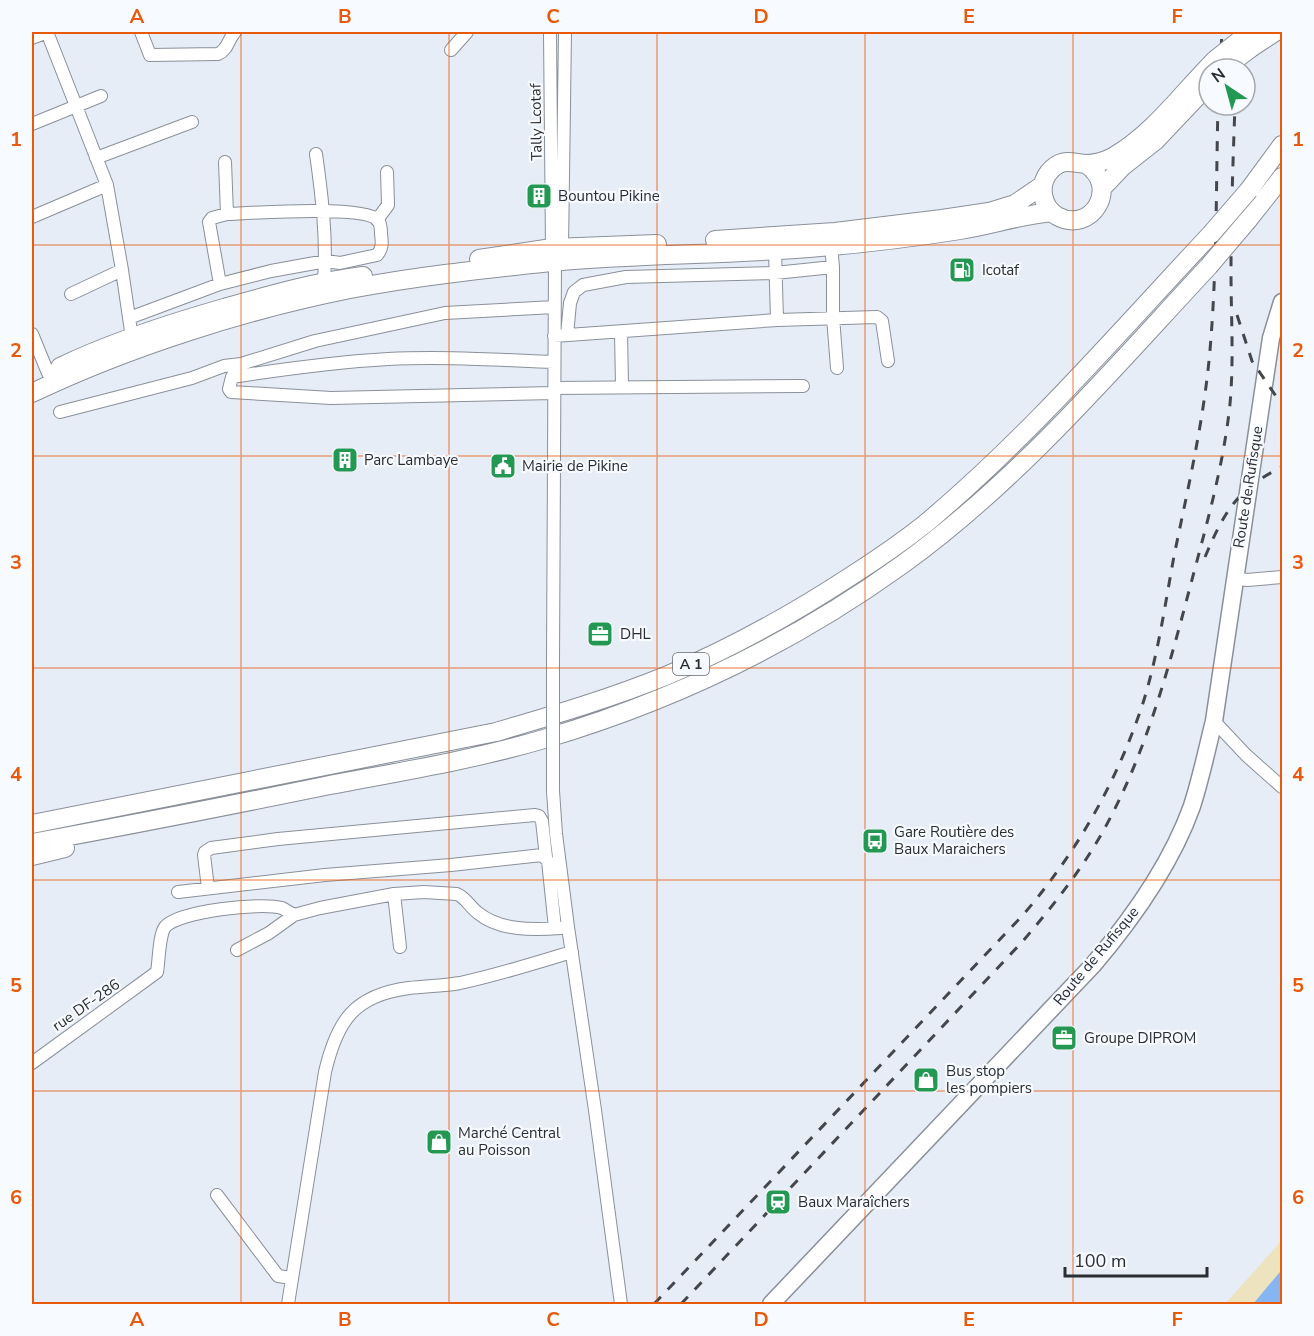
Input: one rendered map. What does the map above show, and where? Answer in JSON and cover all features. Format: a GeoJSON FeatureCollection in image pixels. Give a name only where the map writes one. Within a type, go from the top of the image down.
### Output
{"type":"FeatureCollection","features":[{"type":"Feature","properties":{"kind":"highway"},"geometry":{"type":"LineString","coordinates":[[1228,57],[1251,39],[1275,32]]}},
{"type":"Feature","properties":{"kind":"highway"},"geometry":{"type":"LineString","coordinates":[[1086,164],[1109,158],[1138,138],[1197,85]]}},
{"type":"Feature","properties":{"kind":"highway"},"geometry":{"type":"LineString","coordinates":[[1102,188],[1097,174],[1086,164],[1075,161],[1064,162],[1054,167],[1047,175],[1043,185],[1045,202],[1052,212],[1066,219],[1084,218],[1098,206],[1102,188],[1122,167],[1155,141],[1197,97]]}},
{"type":"Feature","properties":{"kind":"highway","name":"A 1"},"geometry":{"type":"LineString","coordinates":[[32,824],[496,732],[561,713],[668,675],[802,607],[880,557],[923,525],[1014,443],[1211,234],[1282,145]]}},
{"type":"Feature","properties":{"kind":"highway","name":"A 1"},"geometry":{"type":"LineString","coordinates":[[32,843],[440,764],[542,740],[671,695],[737,664],[813,622],[886,575],[978,503],[1023,464],[1209,266],[1282,177]]}},
{"type":"Feature","properties":{"kind":"highway"},"geometry":{"type":"LineString","coordinates":[[40,376],[96,350],[204,314],[324,281],[556,253],[897,226],[1005,208],[1026,199],[1043,185]]}},
{"type":"Feature","properties":{"kind":"highway"},"geometry":{"type":"LineString","coordinates":[[32,393],[67,376],[150,345],[246,315],[348,290],[424,276],[556,253],[774,250],[831,246],[961,230],[1052,212]]}},
{"type":"Feature","properties":{"kind":"highway"},"geometry":{"type":"LineString","coordinates":[[32,856],[94,840],[113,828]]}},
{"type":"Feature","properties":{"kind":"main road","name":"Route de Rufisque"},"geometry":{"type":"LineString","coordinates":[[771,1305],[1093,965],[1128,922],[1161,870],[1191,807],[1214,721],[1271,338],[1282,302]]}},
{"type":"Feature","properties":{"kind":"street"},"geometry":{"type":"LineString","coordinates":[[32,38],[47,32],[106,185],[132,338]]}},
{"type":"Feature","properties":{"kind":"street"},"geometry":{"type":"LineString","coordinates":[[141,32],[150,56],[218,54],[225,50],[229,38],[235,32]]}},
{"type":"Feature","properties":{"kind":"street"},"geometry":{"type":"LineString","coordinates":[[451,50],[466,32]]}},
{"type":"Feature","properties":{"kind":"street","name":"Tally Lcotaf"},"geometry":{"type":"LineString","coordinates":[[550,32],[556,253]]}},
{"type":"Feature","properties":{"kind":"street","name":"Tally Lcotaf"},"geometry":{"type":"LineString","coordinates":[[556,253],[565,32]]}},
{"type":"Feature","properties":{"kind":"street"},"geometry":{"type":"LineString","coordinates":[[32,124],[101,96]]}},
{"type":"Feature","properties":{"kind":"street"},"geometry":{"type":"LineString","coordinates":[[96,158],[192,122]]}},
{"type":"Feature","properties":{"kind":"street"},"geometry":{"type":"LineString","coordinates":[[316,154],[324,211],[326,261],[324,281]]}},
{"type":"Feature","properties":{"kind":"street"},"geometry":{"type":"LineString","coordinates":[[225,162],[227,214]]}},
{"type":"Feature","properties":{"kind":"street"},"geometry":{"type":"LineString","coordinates":[[377,220],[388,206],[387,172]]}},
{"type":"Feature","properties":{"kind":"street"},"geometry":{"type":"LineString","coordinates":[[32,217],[106,185]]}},
{"type":"Feature","properties":{"kind":"street"},"geometry":{"type":"LineString","coordinates":[[129,318],[220,284],[271,271],[326,261],[340,263],[377,255],[382,246],[380,225],[377,220],[368,215],[324,211],[227,214],[212,218],[209,222],[220,284]]}},
{"type":"Feature","properties":{"kind":"street"},"geometry":{"type":"LineString","coordinates":[[831,246],[837,368]]}},
{"type":"Feature","properties":{"kind":"street"},"geometry":{"type":"LineString","coordinates":[[774,250],[777,320]]}},
{"type":"Feature","properties":{"kind":"street"},"geometry":{"type":"LineString","coordinates":[[556,253],[554,307],[560,336]]}},
{"type":"Feature","properties":{"kind":"street"},"geometry":{"type":"LineString","coordinates":[[621,1305],[556,834],[553,790],[554,362],[574,292],[583,285],[626,276],[775,273],[833,267]]}},
{"type":"Feature","properties":{"kind":"street"},"geometry":{"type":"LineString","coordinates":[[71,294],[122,270]]}},
{"type":"Feature","properties":{"kind":"street"},"geometry":{"type":"LineString","coordinates":[[60,412],[192,378],[224,366],[241,364],[315,340],[445,313],[554,307]]}},
{"type":"Feature","properties":{"kind":"street"},"geometry":{"type":"LineString","coordinates":[[560,336],[777,320],[833,317],[880,318],[888,361]]}},
{"type":"Feature","properties":{"kind":"street"},"geometry":{"type":"LineString","coordinates":[[621,332],[622,387]]}},
{"type":"Feature","properties":{"kind":"street"},"geometry":{"type":"LineString","coordinates":[[33,342],[40,376]]}},
{"type":"Feature","properties":{"kind":"street"},"geometry":{"type":"LineString","coordinates":[[232,377],[311,365],[388,359],[554,362]]}},
{"type":"Feature","properties":{"kind":"street"},"geometry":{"type":"LineString","coordinates":[[241,364],[232,377],[229,389],[231,392],[331,398],[622,387],[803,386]]}},
{"type":"Feature","properties":{"kind":"street"},"geometry":{"type":"LineString","coordinates":[[1234,578],[1247,580],[1282,577]]}},
{"type":"Feature","properties":{"kind":"street"},"geometry":{"type":"LineString","coordinates":[[1214,721],[1246,755],[1282,787]]}},
{"type":"Feature","properties":{"kind":"street"},"geometry":{"type":"LineString","coordinates":[[208,888],[204,855],[211,848],[278,839],[535,815],[539,816],[542,821],[555,928]]}},
{"type":"Feature","properties":{"kind":"street"},"geometry":{"type":"LineString","coordinates":[[178,892],[325,875],[539,855],[546,857]]}},
{"type":"Feature","properties":{"kind":"street"},"geometry":{"type":"LineString","coordinates":[[237,950],[269,933],[294,915],[394,894],[424,892],[457,894],[478,914],[498,925],[536,930],[568,927]]}},
{"type":"Feature","properties":{"kind":"street"},"geometry":{"type":"LineString","coordinates":[[394,894],[400,947]]}},
{"type":"Feature","properties":{"kind":"street","name":"rue DF-286"},"geometry":{"type":"LineString","coordinates":[[32,1062],[157,972],[163,930],[172,921],[189,915],[235,908],[272,907],[284,909],[294,915]]}},
{"type":"Feature","properties":{"kind":"street"},"geometry":{"type":"LineString","coordinates":[[288,1305],[325,1072],[331,1046],[341,1026],[354,1010],[369,999],[386,992],[459,983],[572,952]]}},
{"type":"Feature","properties":{"kind":"street"},"geometry":{"type":"LineString","coordinates":[[217,1196],[279,1276],[292,1278]]}},
{"type":"Feature","properties":{"kind":"sand"},"geometry":{"type":"Polygon","coordinates":[[[1282,1240],[1282,1270],[1253,1304],[1225,1304],[1282,1240]]]}},
{"type":"Feature","properties":{"kind":"water"},"geometry":{"type":"Polygon","coordinates":[[[1282,1270],[1282,1304],[1253,1304],[1279,1273],[1282,1270]]]}},
{"type":"Feature","properties":{"kind":"railway"},"geometry":{"type":"LineString","coordinates":[[1221,57],[1222,32]]}},
{"type":"Feature","properties":{"kind":"railway"},"geometry":{"type":"LineString","coordinates":[[1237,57],[1238,32]]}},
{"type":"Feature","properties":{"kind":"railway"},"geometry":{"type":"LineString","coordinates":[[654,1304],[1023,915],[1078,841],[1121,761],[1143,703],[1153,667],[1204,402],[1214,289],[1218,117]]}},
{"type":"Feature","properties":{"kind":"railway"},"geometry":{"type":"LineString","coordinates":[[681,1304],[1023,941],[1063,892],[1090,853],[1115,809],[1143,743],[1176,641],[1220,467],[1230,404],[1232,371],[1231,252],[1235,117]]}},
{"type":"Feature","properties":{"kind":"railway"},"geometry":{"type":"LineString","coordinates":[[1237,315],[1252,361],[1282,405]]}},
{"type":"Feature","properties":{"kind":"railway"},"geometry":{"type":"LineString","coordinates":[[1205,557],[1219,527],[1234,503],[1254,484],[1282,467]]}},
{"type":"Feature","properties":{"kind":"place","name":"Bountou Pikine"},"geometry":{"type":"Point","coordinates":[539,196]}},
{"type":"Feature","properties":{"kind":"place","name":"Icotaf"},"geometry":{"type":"Point","coordinates":[962,270]}},
{"type":"Feature","properties":{"kind":"place","name":"Parc Lambaye"},"geometry":{"type":"Point","coordinates":[345,460]}},
{"type":"Feature","properties":{"kind":"place","name":"Mairie de Pikine"},"geometry":{"type":"Point","coordinates":[503,466]}},
{"type":"Feature","properties":{"kind":"place","name":"DHL"},"geometry":{"type":"Point","coordinates":[600,634]}},
{"type":"Feature","properties":{"kind":"place","name":"Gare Routière des Baux Maraichers"},"geometry":{"type":"Point","coordinates":[875,841]}},
{"type":"Feature","properties":{"kind":"place","name":"Groupe DIPROM"},"geometry":{"type":"Point","coordinates":[1064,1038]}},
{"type":"Feature","properties":{"kind":"place","name":"Bus stop les pompiers"},"geometry":{"type":"Point","coordinates":[926,1080]}},
{"type":"Feature","properties":{"kind":"place","name":"Marché Central au Poisson"},"geometry":{"type":"Point","coordinates":[439,1142]}},
{"type":"Feature","properties":{"kind":"place","name":"Baux Maraîchers"},"geometry":{"type":"Point","coordinates":[778,1202]}}]}
